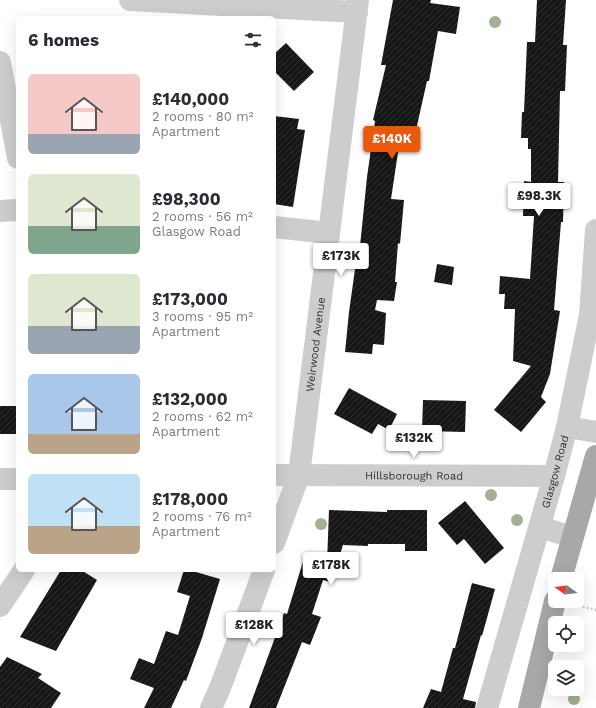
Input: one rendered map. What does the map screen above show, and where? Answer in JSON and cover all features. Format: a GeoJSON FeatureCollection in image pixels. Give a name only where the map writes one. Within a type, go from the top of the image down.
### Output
{"type":"FeatureCollection","features":[{"type":"Feature","properties":{"kind":"main road"},"geometry":{"type":"LineString","coordinates":[[563,572],[596,456]]}},
{"type":"Feature","properties":{"kind":"main road"},"geometry":{"type":"LineString","coordinates":[[529,708],[560,608]]}},
{"type":"Feature","properties":{"kind":"street"},"geometry":{"type":"LineString","coordinates":[[130,0],[357,6]]}},
{"type":"Feature","properties":{"kind":"street","name":"Weirwood Avenue"},"geometry":{"type":"LineString","coordinates":[[276,538],[299,475],[357,6]]}},
{"type":"Feature","properties":{"kind":"street"},"geometry":{"type":"LineString","coordinates":[[0,62],[16,147]]}},
{"type":"Feature","properties":{"kind":"street"},"geometry":{"type":"LineString","coordinates":[[0,211],[16,210]]}},
{"type":"Feature","properties":{"kind":"street"},"geometry":{"type":"LineString","coordinates":[[276,227],[329,233]]}},
{"type":"Feature","properties":{"kind":"street","name":"Glasgow Road"},"geometry":{"type":"LineString","coordinates":[[487,708],[567,427],[590,315],[596,230]]}},
{"type":"Feature","properties":{"kind":"street"},"geometry":{"type":"LineString","coordinates":[[567,427],[596,432]]}},
{"type":"Feature","properties":{"kind":"street","name":"Hillsborough Road"},"geometry":{"type":"LineString","coordinates":[[276,476],[554,476]]}},
{"type":"Feature","properties":{"kind":"street"},"geometry":{"type":"LineString","coordinates":[[0,479],[16,479]]}},
{"type":"Feature","properties":{"kind":"street"},"geometry":{"type":"LineString","coordinates":[[540,526],[572,537]]}},
{"type":"Feature","properties":{"kind":"street"},"geometry":{"type":"LineString","coordinates":[[0,606],[23,572]]}},
{"type":"Feature","properties":{"kind":"street"},"geometry":{"type":"LineString","coordinates":[[211,708],[220,688],[263,572]]}},
{"type":"Feature","properties":{"kind":"path"},"geometry":{"type":"LineString","coordinates":[[584,607],[596,610]]}},
{"type":"Feature","properties":{"kind":"building"},"geometry":{"type":"Polygon","coordinates":[[[393,0],[431,0],[430,3],[460,7],[456,34],[438,31],[429,81],[427,81],[412,148],[399,146],[391,199],[404,200],[400,244],[398,243],[395,282],[397,282],[394,301],[377,300],[375,310],[386,313],[384,345],[373,344],[372,354],[345,352],[357,255],[359,256],[367,177],[375,121],[373,120],[386,65],[381,65],[393,0]]]}},
{"type":"Feature","properties":{"kind":"building"},"geometry":{"type":"Polygon","coordinates":[[[537,0],[566,0],[563,45],[567,45],[565,91],[560,91],[558,182],[564,182],[563,222],[561,222],[554,310],[560,311],[550,374],[541,397],[546,402],[521,432],[494,410],[531,366],[513,361],[515,309],[504,309],[505,294],[499,294],[500,276],[530,279],[534,216],[523,216],[524,181],[531,182],[531,149],[528,149],[528,138],[521,138],[522,112],[524,112],[527,42],[535,42],[537,0]]]}},
{"type":"Feature","properties":{"kind":"building"},"geometry":{"type":"Polygon","coordinates":[[[286,43],[314,72],[294,91],[276,73],[276,52],[286,43]]]}},
{"type":"Feature","properties":{"kind":"building"},"geometry":{"type":"Polygon","coordinates":[[[276,116],[299,119],[297,129],[305,130],[293,207],[276,204],[276,116]]]}},
{"type":"Feature","properties":{"kind":"building"},"geometry":{"type":"Polygon","coordinates":[[[437,264],[454,267],[452,285],[434,282],[437,264]]]}},
{"type":"Feature","properties":{"kind":"building"},"geometry":{"type":"Polygon","coordinates":[[[349,388],[397,414],[389,430],[378,424],[372,434],[334,414],[349,388]]]}},
{"type":"Feature","properties":{"kind":"building"},"geometry":{"type":"Polygon","coordinates":[[[423,400],[466,401],[465,432],[422,431],[423,400]]]}},
{"type":"Feature","properties":{"kind":"building"},"geometry":{"type":"Polygon","coordinates":[[[0,406],[16,406],[16,434],[0,434],[0,406]]]}},
{"type":"Feature","properties":{"kind":"building"},"geometry":{"type":"Polygon","coordinates":[[[465,501],[504,548],[485,564],[464,539],[457,545],[438,523],[465,501]]]}},
{"type":"Feature","properties":{"kind":"building"},"geometry":{"type":"Polygon","coordinates":[[[329,510],[387,512],[387,510],[427,510],[427,551],[405,551],[405,544],[368,544],[368,546],[343,545],[331,582],[323,580],[312,614],[321,617],[310,645],[302,642],[276,708],[249,708],[284,613],[287,614],[305,555],[327,563],[329,510]]]}},
{"type":"Feature","properties":{"kind":"building"},"geometry":{"type":"Polygon","coordinates":[[[60,572],[84,572],[97,580],[56,651],[20,637],[60,572]]]}},
{"type":"Feature","properties":{"kind":"building"},"geometry":{"type":"Polygon","coordinates":[[[183,572],[196,572],[220,579],[202,638],[186,681],[184,680],[171,708],[144,708],[154,688],[130,679],[139,658],[154,664],[166,631],[178,635],[190,596],[177,592],[183,572]]]}},
{"type":"Feature","properties":{"kind":"building"},"geometry":{"type":"Polygon","coordinates":[[[472,583],[495,589],[463,699],[476,702],[475,708],[423,708],[431,689],[441,692],[453,648],[455,648],[472,583]]]}},
{"type":"Feature","properties":{"kind":"building"},"geometry":{"type":"Polygon","coordinates":[[[7,657],[42,674],[38,678],[61,693],[51,708],[0,708],[0,667],[7,657]]]}}]}
